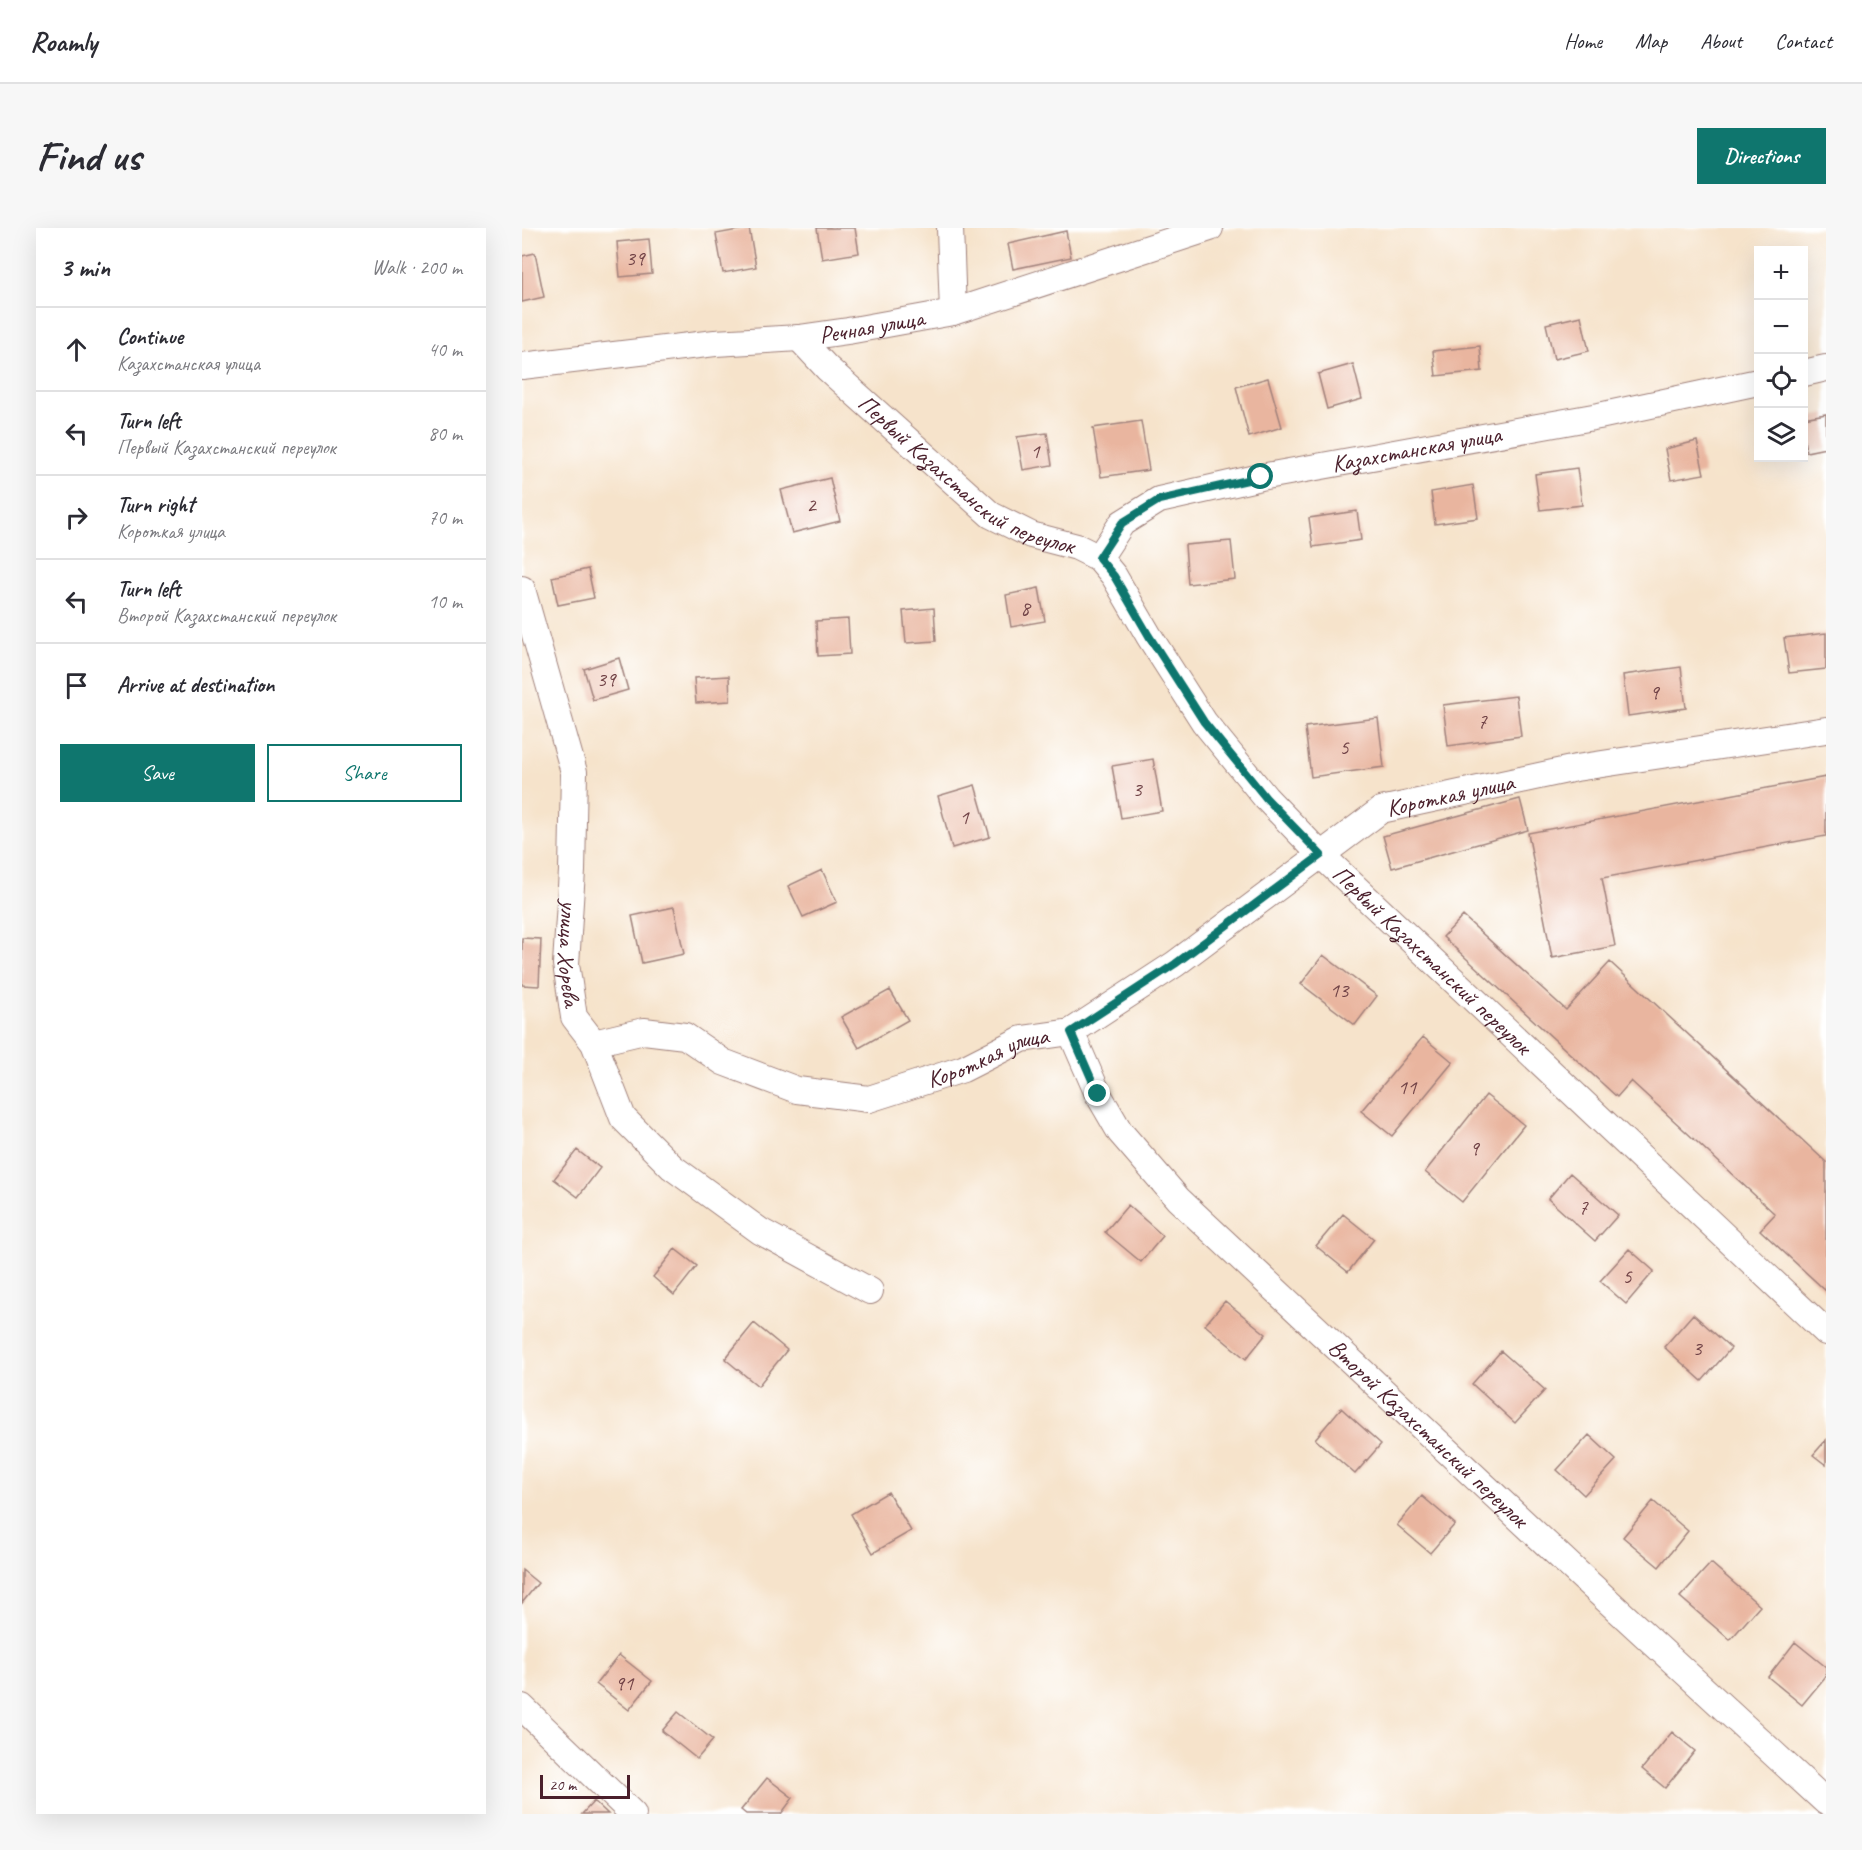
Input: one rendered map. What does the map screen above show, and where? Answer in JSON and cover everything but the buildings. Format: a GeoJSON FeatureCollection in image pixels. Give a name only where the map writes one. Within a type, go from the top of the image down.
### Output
{"type":"FeatureCollection","features":[{"type":"Feature","properties":{"kind":"street"},"geometry":{"type":"LineString","coordinates":[[950,228],[952,312]]}},
{"type":"Feature","properties":{"kind":"street","name":"Речная улица"},"geometry":{"type":"LineString","coordinates":[[522,366],[715,343],[799,338],[952,312],[1210,228]]}},
{"type":"Feature","properties":{"kind":"street","name":"Первый Казахстанский переулок"},"geometry":{"type":"LineString","coordinates":[[799,338],[827,368],[991,515],[1031,536],[1077,548],[1099,558],[1114,576],[1204,722],[1266,798],[1321,855],[1826,1332]]}},
{"type":"Feature","properties":{"kind":"street"},"geometry":{"type":"LineString","coordinates":[[1808,372],[1826,368]]}},
{"type":"Feature","properties":{"kind":"street","name":"Казахстанская улица"},"geometry":{"type":"LineString","coordinates":[[1099,558],[1122,523],[1159,500],[1261,477],[1599,416],[1754,383]]}},
{"type":"Feature","properties":{"kind":"street","name":"улица Хорева"},"geometry":{"type":"LineString","coordinates":[[522,589],[574,772],[572,871],[566,964],[574,1017],[594,1043],[623,1118],[672,1167],[760,1231],[870,1292]]}},
{"type":"Feature","properties":{"kind":"street","name":"Короткая улица"},"geometry":{"type":"LineString","coordinates":[[594,1043],[644,1031],[685,1036],[723,1062],[797,1090],[869,1099],[963,1069],[1022,1039],[1071,1032],[1175,964],[1381,810],[1576,768],[1826,730]]}},
{"type":"Feature","properties":{"kind":"street","name":"Второй Казахстанский переулок"},"geometry":{"type":"LineString","coordinates":[[1071,1032],[1098,1094],[1120,1132],[1178,1199],[1826,1802]]}},
{"type":"Feature","properties":{"kind":"street"},"geometry":{"type":"LineString","coordinates":[[522,1707],[633,1814]]}},
{"type":"Feature","properties":{"kind":"route"},"geometry":{"type":"LineString","coordinates":[[1098,1094],[1071,1032],[1175,964],[1321,855],[1266,798],[1204,722],[1114,576],[1099,558],[1122,523],[1159,500],[1261,477]]}}]}
